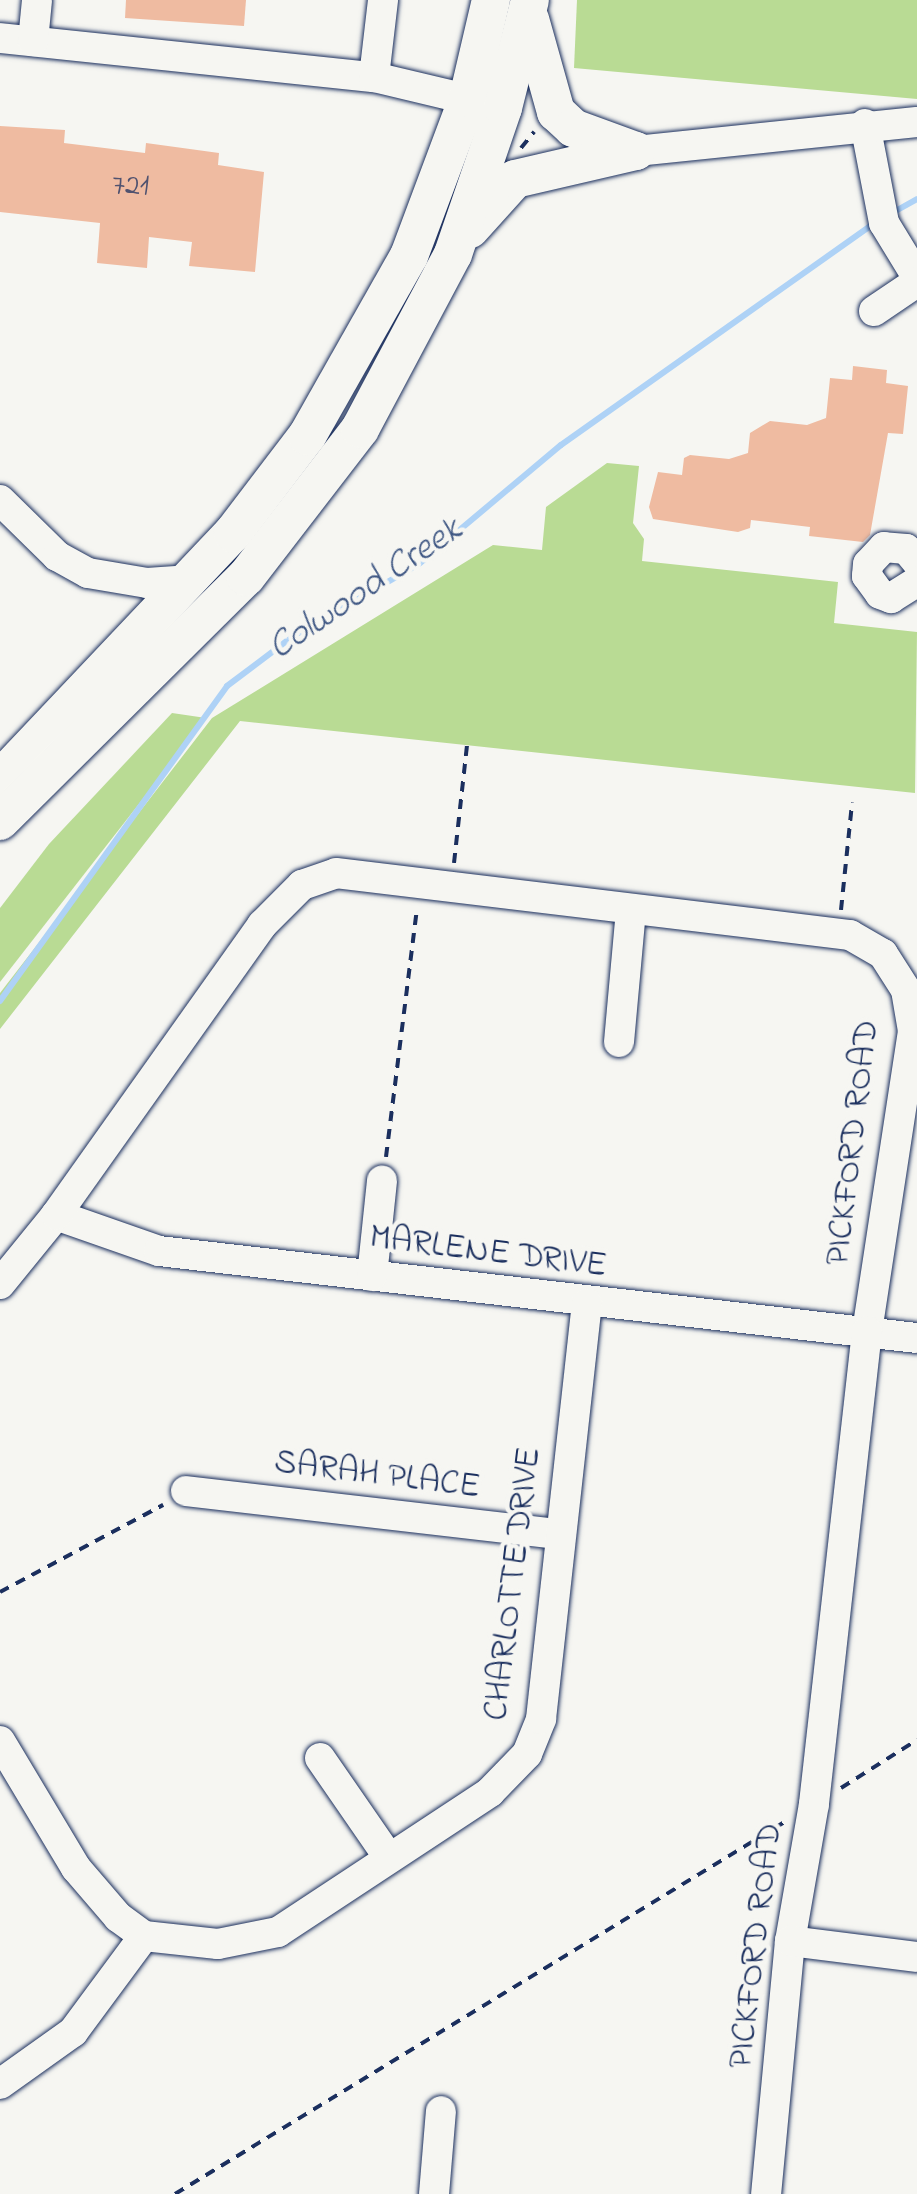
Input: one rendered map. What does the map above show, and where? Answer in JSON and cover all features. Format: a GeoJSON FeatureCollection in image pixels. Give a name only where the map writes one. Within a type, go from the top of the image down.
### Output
{"type":"FeatureCollection","features":[{"type":"Feature","properties":{"kind":"main road"},"geometry":{"type":"LineString","coordinates":[[453,254],[486,103],[491,0]]}},
{"type":"Feature","properties":{"kind":"main road"},"geometry":{"type":"LineString","coordinates":[[0,779],[191,580],[307,436],[374,326],[486,103],[529,6]]}},
{"type":"Feature","properties":{"kind":"main road"},"geometry":{"type":"LineString","coordinates":[[529,6],[556,112],[574,128],[636,151]]}},
{"type":"Feature","properties":{"kind":"main road"},"geometry":{"type":"LineString","coordinates":[[0,821],[246,576],[302,508],[369,412],[453,254],[487,203],[515,178],[636,151]]}},
{"type":"Feature","properties":{"kind":"main road"},"geometry":{"type":"LineString","coordinates":[[0,759],[61,716]]}},
{"type":"Feature","properties":{"kind":"street"},"geometry":{"type":"LineString","coordinates":[[33,41],[37,0]]}},
{"type":"Feature","properties":{"kind":"street"},"geometry":{"type":"LineString","coordinates":[[374,77],[383,0]]}},
{"type":"Feature","properties":{"kind":"street"},"geometry":{"type":"LineString","coordinates":[[0,38],[374,77],[486,103]]}},
{"type":"Feature","properties":{"kind":"street"},"geometry":{"type":"LineString","coordinates":[[636,151],[865,124],[917,122]]}},
{"type":"Feature","properties":{"kind":"street"},"geometry":{"type":"LineString","coordinates":[[865,124],[884,223],[917,280],[874,310]]}},
{"type":"Feature","properties":{"kind":"street"},"geometry":{"type":"LineString","coordinates":[[0,500],[57,556],[88,573],[132,582],[191,580]]}},
{"type":"Feature","properties":{"kind":"street"},"geometry":{"type":"LineString","coordinates":[[914,544],[884,547],[868,564],[867,576],[880,594],[891,598],[917,582]]}},
{"type":"Feature","properties":{"kind":"street","name":"PICKFORD ROAD"},"geometry":{"type":"LineString","coordinates":[[0,1284],[56,1216],[262,926],[302,885],[336,872],[838,934],[883,954],[906,990],[915,1031],[867,1331],[814,1804],[790,1941],[766,2194]]}},
{"type":"Feature","properties":{"kind":"street"},"geometry":{"type":"LineString","coordinates":[[619,1042],[632,911]]}},
{"type":"Feature","properties":{"kind":"street"},"geometry":{"type":"LineString","coordinates":[[372,1276],[382,1181]]}},
{"type":"Feature","properties":{"kind":"street","name":"MARLENE DRIVE"},"geometry":{"type":"LineString","coordinates":[[56,1216],[159,1251],[586,1304],[917,1338]]}},
{"type":"Feature","properties":{"kind":"street","name":"CHARLOTTE DRIVE"},"geometry":{"type":"LineString","coordinates":[[144,1936],[218,1944],[278,1932],[490,1792],[527,1754],[542,1719],[586,1304]]}},
{"type":"Feature","properties":{"kind":"street","name":"SARAH PLACE"},"geometry":{"type":"LineString","coordinates":[[186,1492],[559,1534]]}},
{"type":"Feature","properties":{"kind":"street"},"geometry":{"type":"LineString","coordinates":[[0,1741],[76,1868],[118,1917],[144,1936],[73,2032],[0,2084]]}},
{"type":"Feature","properties":{"kind":"street"},"geometry":{"type":"LineString","coordinates":[[320,1758],[389,1858]]}},
{"type":"Feature","properties":{"kind":"street"},"geometry":{"type":"LineString","coordinates":[[790,1941],[917,1957]]}},
{"type":"Feature","properties":{"kind":"street"},"geometry":{"type":"LineString","coordinates":[[434,2194],[441,2112]]}},
{"type":"Feature","properties":{"kind":"path"},"geometry":{"type":"LineString","coordinates":[[510,160],[547,117]]}},
{"type":"Feature","properties":{"kind":"path"},"geometry":{"type":"LineString","coordinates":[[452,888],[467,745]]}},
{"type":"Feature","properties":{"kind":"path"},"geometry":{"type":"LineString","coordinates":[[838,934],[852,803]]}},
{"type":"Feature","properties":{"kind":"path"},"geometry":{"type":"LineString","coordinates":[[382,1181],[421,884]]}},
{"type":"Feature","properties":{"kind":"path"},"geometry":{"type":"LineString","coordinates":[[0,1592],[186,1492]]}},
{"type":"Feature","properties":{"kind":"path"},"geometry":{"type":"LineString","coordinates":[[825,1798],[917,1740]]}},
{"type":"Feature","properties":{"kind":"path"},"geometry":{"type":"LineString","coordinates":[[175,2194],[794,1816]]}},
{"type":"Feature","properties":{"kind":"green space"},"geometry":{"type":"Polygon","coordinates":[[[577,0],[917,0],[917,99],[574,68],[577,0]]]}},
{"type":"Feature","properties":{"kind":"green space"},"geometry":{"type":"Polygon","coordinates":[[[607,463],[639,466],[633,523],[644,539],[642,561],[838,582],[834,623],[917,632],[915,793],[240,721],[0,1029],[0,993],[212,718],[493,545],[542,550],[546,507],[607,463]]]}},
{"type":"Feature","properties":{"kind":"green space"},"geometry":{"type":"Polygon","coordinates":[[[172,713],[206,718],[0,982],[0,908],[49,844],[172,713]]]}},
{"type":"Feature","properties":{"kind":"building"},"geometry":{"type":"Polygon","coordinates":[[[126,0],[246,0],[244,26],[125,18],[126,0]]]}},
{"type":"Feature","properties":{"kind":"building"},"geometry":{"type":"Polygon","coordinates":[[[0,126],[65,130],[64,143],[145,153],[146,143],[219,153],[218,165],[264,172],[255,272],[189,266],[192,242],[149,237],[147,268],[97,263],[100,223],[0,212],[0,126]]]}},
{"type":"Feature","properties":{"kind":"building"},"geometry":{"type":"Polygon","coordinates":[[[853,366],[887,370],[886,383],[908,386],[903,434],[888,433],[870,535],[863,542],[809,536],[810,527],[751,520],[750,528],[738,532],[653,519],[649,507],[658,472],[682,475],[684,458],[690,455],[729,459],[748,453],[750,433],[770,421],[807,425],[826,418],[830,378],[852,380],[853,366]]]}},
{"type":"Feature","properties":{"kind":"waterway","name":"Colwood Creek"},"geometry":{"type":"LineString","coordinates":[[892,213],[917,199]]}},
{"type":"Feature","properties":{"kind":"waterway","name":"Colwood Creek"},"geometry":{"type":"LineString","coordinates":[[0,1001],[227,686],[292,637],[419,564],[561,445],[873,224]]}}]}
